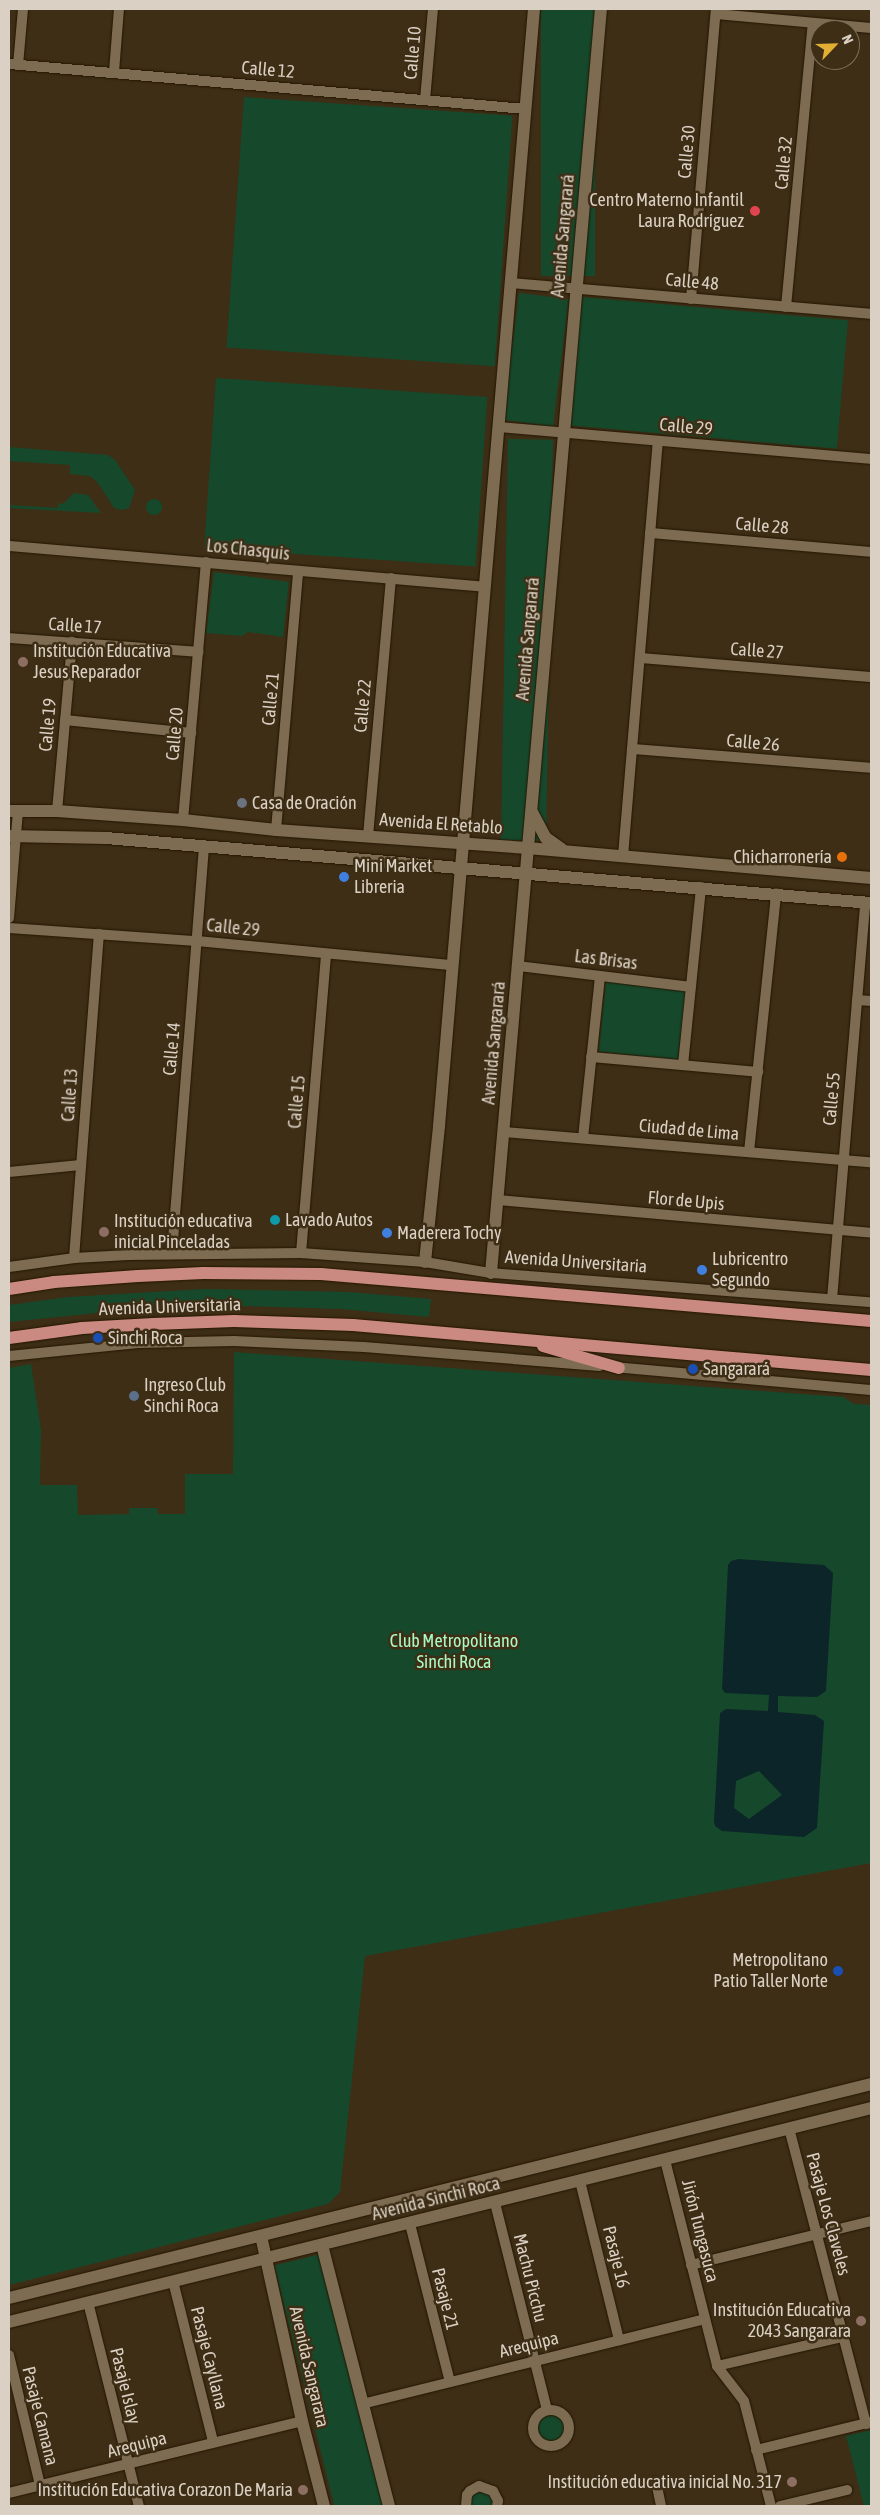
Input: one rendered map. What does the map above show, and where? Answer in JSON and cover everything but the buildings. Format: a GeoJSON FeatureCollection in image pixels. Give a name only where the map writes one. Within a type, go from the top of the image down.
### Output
{"type":"FeatureCollection","features":[{"type":"Feature","properties":{"kind":"main road"},"geometry":{"type":"LineString","coordinates":[[425,1262],[453,965],[534,9]]}},
{"type":"Feature","properties":{"kind":"main road","name":"Avenida Sangarará"},"geometry":{"type":"LineString","coordinates":[[491,1273],[562,433],[601,9]]}},
{"type":"Feature","properties":{"kind":"main road"},"geometry":{"type":"LineString","coordinates":[[531,810],[546,838],[567,851]]}},
{"type":"Feature","properties":{"kind":"main road","name":"Avenida El Retablo"},"geometry":{"type":"LineString","coordinates":[[13,811],[56,811],[183,820],[276,830],[463,842],[871,878]]}},
{"type":"Feature","properties":{"kind":"main road"},"geometry":{"type":"LineString","coordinates":[[12,836],[106,838],[868,902]]}},
{"type":"Feature","properties":{"kind":"main road","name":"Avenida Universitaria"},"geometry":{"type":"LineString","coordinates":[[9,1289],[54,1282],[138,1276],[203,1273],[312,1274],[871,1321]]}},
{"type":"Feature","properties":{"kind":"main road","name":"Avenida Universitaria"},"geometry":{"type":"LineString","coordinates":[[9,1338],[82,1328],[234,1321],[353,1325],[871,1370]]}},
{"type":"Feature","properties":{"kind":"main road"},"geometry":{"type":"LineString","coordinates":[[532,1340],[552,1350],[619,1368]]}},
{"type":"Feature","properties":{"kind":"main road","name":"Avenida Sinchi Roca"},"geometry":{"type":"LineString","coordinates":[[9,2298],[871,2084]]}},
{"type":"Feature","properties":{"kind":"main road","name":"Avenida Sinchi Roca"},"geometry":{"type":"LineString","coordinates":[[9,2322],[410,2224],[871,2108]]}},
{"type":"Feature","properties":{"kind":"main road"},"geometry":{"type":"LineString","coordinates":[[356,2212],[364,2235]]}},
{"type":"Feature","properties":{"kind":"main road","name":"Avenida Sangarara"},"geometry":{"type":"LineString","coordinates":[[261,2236],[302,2421],[324,2506]]}},
{"type":"Feature","properties":{"kind":"main road"},"geometry":{"type":"LineString","coordinates":[[322,2245],[389,2506]]}},
{"type":"Feature","properties":{"kind":"street"},"geometry":{"type":"LineString","coordinates":[[13,64],[23,9]]}},
{"type":"Feature","properties":{"kind":"street"},"geometry":{"type":"LineString","coordinates":[[114,72],[119,9]]}},
{"type":"Feature","properties":{"kind":"street","name":"Calle 10"},"geometry":{"type":"LineString","coordinates":[[425,100],[433,9]]}},
{"type":"Feature","properties":{"kind":"street"},"geometry":{"type":"LineString","coordinates":[[716,11],[810,23]]}},
{"type":"Feature","properties":{"kind":"street","name":"Calle 30"},"geometry":{"type":"LineString","coordinates":[[691,299],[716,11]]}},
{"type":"Feature","properties":{"kind":"street","name":"Calle 32"},"geometry":{"type":"LineString","coordinates":[[786,307],[810,55]]}},
{"type":"Feature","properties":{"kind":"street","name":"Calle 12"},"geometry":{"type":"LineString","coordinates":[[13,64],[525,109]]}},
{"type":"Feature","properties":{"kind":"street","name":"Calle 48"},"geometry":{"type":"LineString","coordinates":[[510,283],[871,314]]}},
{"type":"Feature","properties":{"kind":"street","name":"Calle 29"},"geometry":{"type":"LineString","coordinates":[[498,427],[871,459]]}},
{"type":"Feature","properties":{"kind":"street"},"geometry":{"type":"LineString","coordinates":[[623,856],[658,441]]}},
{"type":"Feature","properties":{"kind":"street","name":"Calle 28"},"geometry":{"type":"LineString","coordinates":[[650,533],[871,552]]}},
{"type":"Feature","properties":{"kind":"street","name":"Los Chasquis"},"geometry":{"type":"LineString","coordinates":[[9,546],[485,586]]}},
{"type":"Feature","properties":{"kind":"street","name":"Calle 20"},"geometry":{"type":"LineString","coordinates":[[183,820],[206,562]]}},
{"type":"Feature","properties":{"kind":"street","name":"Calle 21"},"geometry":{"type":"LineString","coordinates":[[276,830],[298,571]]}},
{"type":"Feature","properties":{"kind":"street","name":"Calle 22"},"geometry":{"type":"LineString","coordinates":[[368,836],[391,578]]}},
{"type":"Feature","properties":{"kind":"street","name":"Calle 17"},"geometry":{"type":"LineString","coordinates":[[9,638],[198,652]]}},
{"type":"Feature","properties":{"kind":"street","name":"Calle 19"},"geometry":{"type":"LineString","coordinates":[[56,811],[72,642]]}},
{"type":"Feature","properties":{"kind":"street","name":"Calle 27"},"geometry":{"type":"LineString","coordinates":[[640,658],[871,677]]}},
{"type":"Feature","properties":{"kind":"street"},"geometry":{"type":"LineString","coordinates":[[65,720],[191,733]]}},
{"type":"Feature","properties":{"kind":"street","name":"Calle 26"},"geometry":{"type":"LineString","coordinates":[[632,749],[871,768]]}},
{"type":"Feature","properties":{"kind":"street"},"geometry":{"type":"LineString","coordinates":[[9,918],[13,811]]}},
{"type":"Feature","properties":{"kind":"street","name":"Calle 14"},"geometry":{"type":"LineString","coordinates":[[172,1253],[204,846]]}},
{"type":"Feature","properties":{"kind":"street"},"geometry":{"type":"LineString","coordinates":[[683,1065],[701,887]]}},
{"type":"Feature","properties":{"kind":"street"},"geometry":{"type":"LineString","coordinates":[[750,1152],[776,893]]}},
{"type":"Feature","properties":{"kind":"street","name":"Calle 55"},"geometry":{"type":"LineString","coordinates":[[832,1299],[857,1000],[868,902]]}},
{"type":"Feature","properties":{"kind":"street","name":"Calle 29"},"geometry":{"type":"LineString","coordinates":[[9,928],[197,940],[453,965]]}},
{"type":"Feature","properties":{"kind":"street","name":"Calle 13"},"geometry":{"type":"LineString","coordinates":[[74,1258],[99,934]]}},
{"type":"Feature","properties":{"kind":"street","name":"Calle 15"},"geometry":{"type":"LineString","coordinates":[[300,1254],[326,954]]}},
{"type":"Feature","properties":{"kind":"street","name":"Las Brisas"},"geometry":{"type":"LineString","coordinates":[[518,966],[691,987]]}},
{"type":"Feature","properties":{"kind":"street"},"geometry":{"type":"LineString","coordinates":[[583,1138],[600,976]]}},
{"type":"Feature","properties":{"kind":"street"},"geometry":{"type":"LineString","coordinates":[[857,1000],[871,1001]]}},
{"type":"Feature","properties":{"kind":"street"},"geometry":{"type":"LineString","coordinates":[[592,1057],[758,1072]]}},
{"type":"Feature","properties":{"kind":"street","name":"Ciudad de Lima"},"geometry":{"type":"LineString","coordinates":[[503,1132],[871,1162]]}},
{"type":"Feature","properties":{"kind":"street"},"geometry":{"type":"LineString","coordinates":[[9,1172],[81,1165]]}},
{"type":"Feature","properties":{"kind":"street","name":"Flor de Upis"},"geometry":{"type":"LineString","coordinates":[[497,1200],[871,1233]]}},
{"type":"Feature","properties":{"kind":"street","name":"Avenida Universitaria"},"geometry":{"type":"LineString","coordinates":[[9,1268],[74,1258],[172,1253],[300,1254],[425,1262],[491,1273],[871,1302]]}},
{"type":"Feature","properties":{"kind":"street","name":"Avenida Universitaria"},"geometry":{"type":"LineString","coordinates":[[9,1356],[140,1343],[234,1341],[364,1347],[871,1390]]}},
{"type":"Feature","properties":{"kind":"street","name":"Pasaje Los Claveles"},"geometry":{"type":"LineString","coordinates":[[789,2128],[843,2337],[868,2423]]}},
{"type":"Feature","properties":{"kind":"street","name":"Jirón Tungasuca"},"geometry":{"type":"LineString","coordinates":[[665,2160],[717,2366],[744,2401],[771,2506]]}},
{"type":"Feature","properties":{"kind":"street","name":"Pasaje 16"},"geometry":{"type":"LineString","coordinates":[[580,2181],[619,2340]]}},
{"type":"Feature","properties":{"kind":"street","name":"Machu Picchu"},"geometry":{"type":"LineString","coordinates":[[495,2202],[547,2410]]}},
{"type":"Feature","properties":{"kind":"street"},"geometry":{"type":"LineString","coordinates":[[691,2265],[871,2221]]}},
{"type":"Feature","properties":{"kind":"street","name":"Pasaje 21"},"geometry":{"type":"LineString","coordinates":[[410,2224],[450,2382]]}},
{"type":"Feature","properties":{"kind":"street","name":"Pasaje Cayllana"},"geometry":{"type":"LineString","coordinates":[[173,2281],[213,2442]]}},
{"type":"Feature","properties":{"kind":"street","name":"Pasaje Islay"},"geometry":{"type":"LineString","coordinates":[[88,2302],[139,2506]]}},
{"type":"Feature","properties":{"kind":"street","name":"Arequipa"},"geometry":{"type":"LineString","coordinates":[[362,2404],[705,2319]]}},
{"type":"Feature","properties":{"kind":"street"},"geometry":{"type":"LineString","coordinates":[[717,2366],[843,2337]]}},
{"type":"Feature","properties":{"kind":"street","name":"Pasaje Camana"},"geometry":{"type":"LineString","coordinates":[[9,2355],[40,2485]]}},
{"type":"Feature","properties":{"kind":"street","name":"Arequipa"},"geometry":{"type":"LineString","coordinates":[[9,2493],[302,2421]]}},
{"type":"Feature","properties":{"kind":"street"},"geometry":{"type":"LineString","coordinates":[[756,2450],[868,2423]]}},
{"type":"Feature","properties":{"kind":"street"},"geometry":{"type":"LineString","coordinates":[[656,2482],[662,2506]]}},
{"type":"Feature","properties":{"kind":"street"},"geometry":{"type":"LineString","coordinates":[[466,2506],[467,2495],[479,2486],[493,2491],[498,2500],[497,2506]]}},
{"type":"Feature","properties":{"kind":"street"},"geometry":{"type":"LineString","coordinates":[[780,2506],[847,2490]]}},
{"type":"Feature","properties":{"kind":"green space"},"geometry":{"type":"Polygon","coordinates":[[[541,9],[595,9],[595,276],[541,276],[541,9]]]}},
{"type":"Feature","properties":{"kind":"green space"},"geometry":{"type":"Polygon","coordinates":[[[244,97],[512,116],[495,366],[226,347],[244,97]]]}},
{"type":"Feature","properties":{"kind":"green space"},"geometry":{"type":"Polygon","coordinates":[[[519,293],[569,299],[553,426],[503,420],[519,293]]]}},
{"type":"Feature","properties":{"kind":"green space"},"geometry":{"type":"Polygon","coordinates":[[[582,297],[848,320],[837,449],[571,426],[582,297]]]}},
{"type":"Feature","properties":{"kind":"green space"},"geometry":{"type":"Polygon","coordinates":[[[216,378],[487,397],[475,567],[204,548],[216,378]]]}},
{"type":"Feature","properties":{"kind":"green space"},"geometry":{"type":"Polygon","coordinates":[[[508,439],[553,440],[546,841],[501,840],[508,439]]]}},
{"type":"Feature","properties":{"kind":"green space"},"geometry":{"type":"Polygon","coordinates":[[[9,447],[108,455],[115,460],[135,490],[129,508],[122,510],[114,508],[98,483],[90,476],[70,474],[70,465],[9,461],[9,447]]]}},
{"type":"Feature","properties":{"kind":"green space"},"geometry":{"type":"Polygon","coordinates":[[[74,493],[88,495],[101,513],[9,508],[9,505],[58,508],[58,503],[63,504],[74,493]]]}},
{"type":"Feature","properties":{"kind":"green space"},"geometry":{"type":"Polygon","coordinates":[[[151,499],[157,499],[162,504],[160,513],[151,515],[146,510],[146,504],[151,499]]]}},
{"type":"Feature","properties":{"kind":"green space"},"geometry":{"type":"Polygon","coordinates":[[[214,572],[289,582],[283,637],[248,632],[242,636],[206,633],[214,572]]]}},
{"type":"Feature","properties":{"kind":"green space"},"geometry":{"type":"Polygon","coordinates":[[[606,982],[686,990],[678,1060],[599,1052],[606,982]]]}},
{"type":"Feature","properties":{"kind":"green space"},"geometry":{"type":"Polygon","coordinates":[[[205,1289],[349,1292],[431,1299],[429,1317],[341,1309],[248,1306],[97,1313],[9,1322],[9,1305],[68,1297],[205,1289]]]}},
{"type":"Feature","properties":{"kind":"green space","name":"Club Metropolitano Sinchi Roca"},"geometry":{"type":"Polygon","coordinates":[[[234,1352],[843,1397],[854,1404],[871,1405],[871,1863],[365,1956],[340,2192],[328,2204],[9,2285],[9,1368],[31,1364],[41,1430],[40,1485],[77,1485],[78,1515],[129,1514],[129,1508],[157,1508],[158,1514],[185,1514],[185,1474],[233,1474],[234,1352]]]}},
{"type":"Feature","properties":{"kind":"green space"},"geometry":{"type":"Polygon","coordinates":[[[321,2254],[384,2506],[334,2506],[274,2266],[321,2254]]]}},
{"type":"Feature","properties":{"kind":"green space"},"geometry":{"type":"Polygon","coordinates":[[[552,2413],[558,2414],[566,2422],[566,2434],[558,2442],[552,2443],[546,2442],[538,2434],[537,2428],[538,2422],[546,2414],[552,2413]]]}},
{"type":"Feature","properties":{"kind":"green space"},"geometry":{"type":"Polygon","coordinates":[[[871,2430],[871,2506],[864,2506],[846,2436],[871,2430]]]}},
{"type":"Feature","properties":{"kind":"green space"},"geometry":{"type":"Polygon","coordinates":[[[476,2491],[488,2492],[492,2499],[492,2506],[470,2506],[471,2496],[476,2491]]]}},
{"type":"Feature","properties":{"kind":"water"},"geometry":{"type":"Polygon","coordinates":[[[738,1559],[824,1565],[833,1573],[826,1691],[817,1697],[778,1696],[778,1712],[815,1715],[824,1721],[817,1828],[804,1837],[722,1831],[715,1826],[720,1713],[726,1709],[768,1711],[769,1695],[725,1693],[722,1689],[728,1565],[731,1561],[738,1559]],[[759,1771],[736,1781],[734,1808],[749,1819],[782,1795],[759,1771]]]}},
{"type":"Feature","properties":{"kind":"place","name":"Centro Materno Infantil Laura Rodríguez"},"geometry":{"type":"Point","coordinates":[755,211]}},
{"type":"Feature","properties":{"kind":"place","name":"Institución Educativa Jesus Reparador"},"geometry":{"type":"Point","coordinates":[23,662]}},
{"type":"Feature","properties":{"kind":"place","name":"Casa de Oración"},"geometry":{"type":"Point","coordinates":[242,803]}},
{"type":"Feature","properties":{"kind":"place","name":"Chicharronería"},"geometry":{"type":"Point","coordinates":[842,857]}},
{"type":"Feature","properties":{"kind":"place","name":"Mini Market Libreria"},"geometry":{"type":"Point","coordinates":[344,877]}},
{"type":"Feature","properties":{"kind":"place","name":"Lavado Autos"},"geometry":{"type":"Point","coordinates":[275,1220]}},
{"type":"Feature","properties":{"kind":"place","name":"Institución educativa inicial Pinceladas"},"geometry":{"type":"Point","coordinates":[104,1232]}},
{"type":"Feature","properties":{"kind":"place","name":"Maderera Tochy"},"geometry":{"type":"Point","coordinates":[387,1233]}},
{"type":"Feature","properties":{"kind":"place","name":"Lubricentro Segundo"},"geometry":{"type":"Point","coordinates":[702,1270]}},
{"type":"Feature","properties":{"kind":"place","name":"Sinchi Roca"},"geometry":{"type":"Point","coordinates":[98,1338]}},
{"type":"Feature","properties":{"kind":"place","name":"Sangarará"},"geometry":{"type":"Point","coordinates":[693,1369]}},
{"type":"Feature","properties":{"kind":"place","name":"Ingreso Club Sinchi Roca"},"geometry":{"type":"Point","coordinates":[134,1396]}},
{"type":"Feature","properties":{"kind":"place","name":"Metropolitano Patio Taller Norte"},"geometry":{"type":"Point","coordinates":[838,1971]}},
{"type":"Feature","properties":{"kind":"place","name":"Institución Educativa 2043 Sangarara"},"geometry":{"type":"Point","coordinates":[861,2321]}},
{"type":"Feature","properties":{"kind":"place","name":"Institución educativa inicial No. 317"},"geometry":{"type":"Point","coordinates":[792,2482]}},
{"type":"Feature","properties":{"kind":"place","name":"Institución Educativa Corazon De Maria"},"geometry":{"type":"Point","coordinates":[303,2490]}}]}
